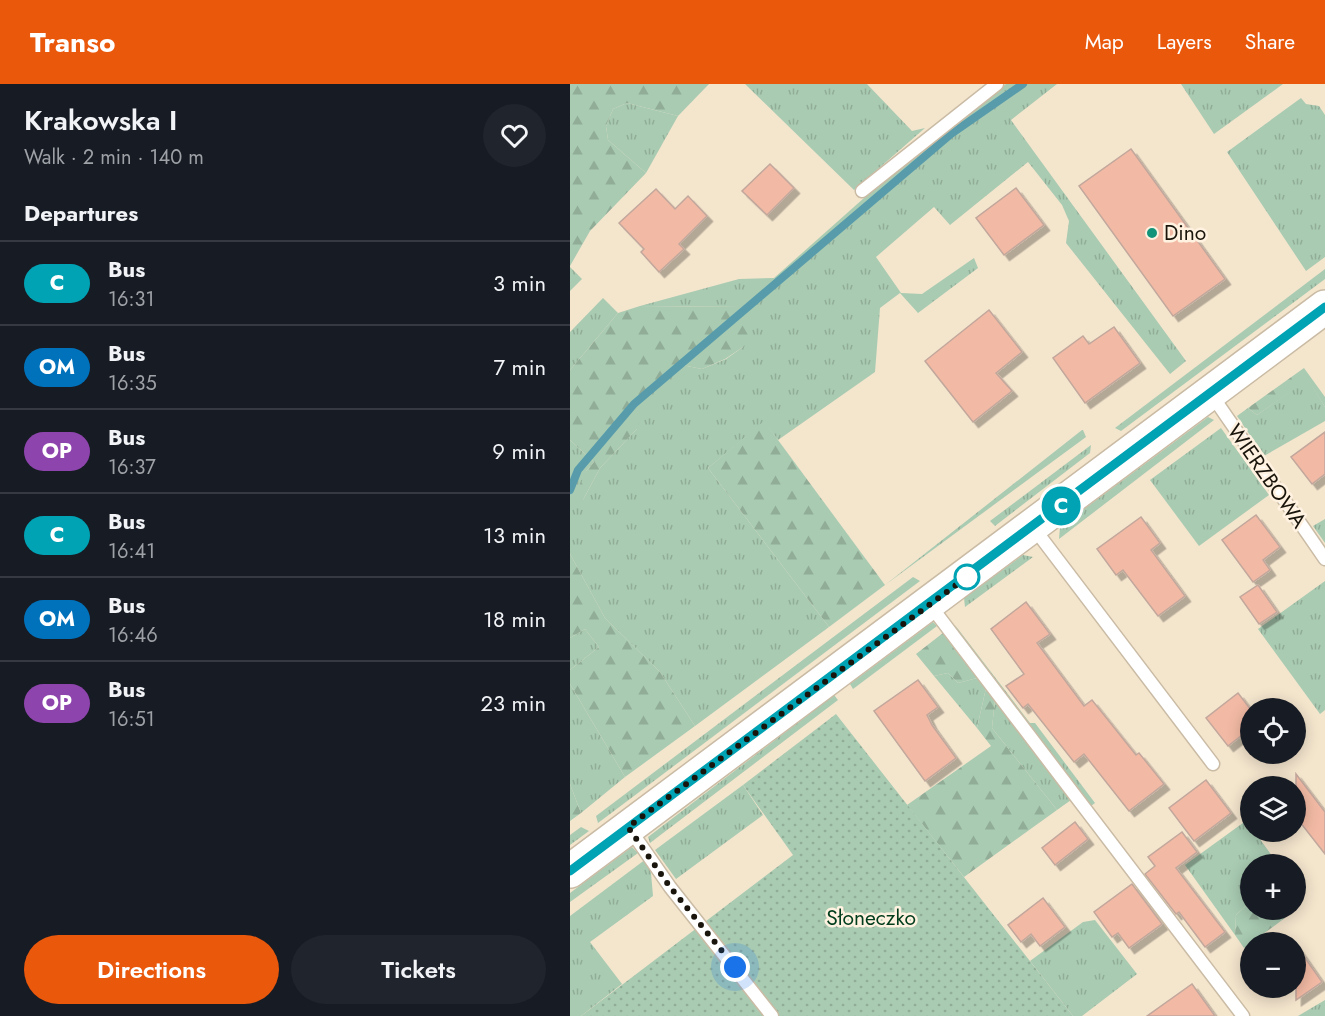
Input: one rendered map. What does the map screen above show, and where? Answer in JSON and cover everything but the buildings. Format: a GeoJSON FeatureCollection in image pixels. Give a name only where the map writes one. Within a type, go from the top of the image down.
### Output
{"type":"FeatureCollection","features":[{"type":"Feature","properties":{"kind":"main road"},"geometry":{"type":"LineString","coordinates":[[570,871],[1325,307]]}},
{"type":"Feature","properties":{"kind":"lane"},"geometry":{"type":"LineString","coordinates":[[861,191],[997,84]]}},
{"type":"Feature","properties":{"kind":"lane","name":"WIERZBOWA"},"geometry":{"type":"LineString","coordinates":[[1210,393],[1325,558]]}},
{"type":"Feature","properties":{"kind":"lane"},"geometry":{"type":"LineString","coordinates":[[1033,527],[1213,764]]}},
{"type":"Feature","properties":{"kind":"lane"},"geometry":{"type":"LineString","coordinates":[[930,604],[1243,1016]]}},
{"type":"Feature","properties":{"kind":"lane"},"geometry":{"type":"LineString","coordinates":[[628,827],[670,887],[771,1016]]}},
{"type":"Feature","properties":{"kind":"green space"},"geometry":{"type":"Polygon","coordinates":[[[570,84],[709,84],[678,116],[627,103],[613,109],[606,126],[608,140],[646,173],[590,231],[570,266],[570,84]]]}},
{"type":"Feature","properties":{"kind":"green space"},"geometry":{"type":"Polygon","coordinates":[[[745,84],[867,84],[912,131],[925,128],[854,190],[745,84]]]}},
{"type":"Feature","properties":{"kind":"green space"},"geometry":{"type":"Polygon","coordinates":[[[1006,84],[1057,84],[1011,120],[1186,361],[1170,374],[1066,243],[1069,221],[1062,205],[1028,162],[950,225],[934,207],[876,257],[901,293],[922,294],[974,258],[978,268],[918,313],[900,293],[880,308],[875,372],[778,440],[764,422],[708,468],[829,627],[695,726],[660,672],[605,618],[570,554],[570,440],[594,462],[586,471],[583,500],[600,468],[637,429],[631,403],[677,364],[702,369],[726,359],[743,347],[740,307],[640,306],[739,279],[774,278],[918,150],[1006,84]]]}},
{"type":"Feature","properties":{"kind":"green space"},"geometry":{"type":"Polygon","coordinates":[[[1181,84],[1283,84],[1214,134],[1181,84]]]}},
{"type":"Feature","properties":{"kind":"green space"},"geometry":{"type":"Polygon","coordinates":[[[1301,98],[1306,104],[1319,106],[1325,115],[1325,257],[1306,271],[1227,152],[1301,98]]]}},
{"type":"Feature","properties":{"kind":"green space"},"geometry":{"type":"Polygon","coordinates":[[[627,103],[678,116],[646,173],[608,140],[606,126],[613,109],[627,103]]]}},
{"type":"Feature","properties":{"kind":"green space"},"geometry":{"type":"Polygon","coordinates":[[[570,267],[582,279],[570,291],[570,267]]]}},
{"type":"Feature","properties":{"kind":"green space"},"geometry":{"type":"Polygon","coordinates":[[[1325,269],[1325,279],[1121,431],[1115,428],[1325,269]]]}},
{"type":"Feature","properties":{"kind":"green space"},"geometry":{"type":"Polygon","coordinates":[[[603,298],[618,313],[570,370],[570,332],[603,298]]]}},
{"type":"Feature","properties":{"kind":"green space"},"geometry":{"type":"Polygon","coordinates":[[[640,306],[740,307],[753,317],[751,337],[743,347],[725,359],[702,369],[677,364],[632,403],[641,416],[637,429],[600,468],[583,500],[575,498],[586,471],[594,462],[570,440],[570,370],[618,313],[640,306]]]}},
{"type":"Feature","properties":{"kind":"green space"},"geometry":{"type":"Polygon","coordinates":[[[1304,368],[1325,397],[1325,407],[1308,380],[1257,415],[1248,408],[1304,368]]]}},
{"type":"Feature","properties":{"kind":"green space"},"geometry":{"type":"Polygon","coordinates":[[[1308,379],[1325,407],[1325,421],[1264,456],[1237,416],[1248,408],[1257,415],[1308,379]]]}},
{"type":"Feature","properties":{"kind":"green space"},"geometry":{"type":"Polygon","coordinates":[[[1208,417],[1214,420],[1059,539],[1060,527],[1208,417]]]}},
{"type":"Feature","properties":{"kind":"green space"},"geometry":{"type":"Polygon","coordinates":[[[764,421],[885,585],[829,627],[708,468],[764,421]]]}},
{"type":"Feature","properties":{"kind":"green space"},"geometry":{"type":"Polygon","coordinates":[[[1221,428],[1269,495],[1199,546],[1150,480],[1221,428]]]}},
{"type":"Feature","properties":{"kind":"green space"},"geometry":{"type":"Polygon","coordinates":[[[1082,430],[1086,437],[885,585],[1082,430]]]}},
{"type":"Feature","properties":{"kind":"green space"},"geometry":{"type":"Polygon","coordinates":[[[1091,445],[1090,453],[995,526],[990,521],[1091,445]]]}},
{"type":"Feature","properties":{"kind":"green space"},"geometry":{"type":"Polygon","coordinates":[[[1325,519],[1325,543],[1313,526],[1325,519]]]}},
{"type":"Feature","properties":{"kind":"green space"},"geometry":{"type":"Polygon","coordinates":[[[570,554],[605,618],[660,672],[695,726],[625,777],[570,684],[570,670],[599,647],[585,629],[570,638],[570,554]]]}},
{"type":"Feature","properties":{"kind":"green space"},"geometry":{"type":"Polygon","coordinates":[[[1023,555],[1033,557],[965,607],[964,598],[1023,555]]]}},
{"type":"Feature","properties":{"kind":"green space"},"geometry":{"type":"Polygon","coordinates":[[[913,577],[920,581],[598,823],[596,816],[913,577]]]}},
{"type":"Feature","properties":{"kind":"green space"},"geometry":{"type":"Polygon","coordinates":[[[1325,581],[1325,710],[1320,714],[1258,629],[1325,581]]]}},
{"type":"Feature","properties":{"kind":"green space"},"geometry":{"type":"Polygon","coordinates":[[[933,622],[937,626],[853,689],[850,684],[933,622]]]}},
{"type":"Feature","properties":{"kind":"green space"},"geometry":{"type":"Polygon","coordinates":[[[955,625],[1030,723],[1035,723],[1095,803],[1091,806],[963,639],[955,625]]]}},
{"type":"Feature","properties":{"kind":"green space"},"geometry":{"type":"Polygon","coordinates":[[[585,629],[599,647],[570,670],[570,638],[585,629]]]}},
{"type":"Feature","properties":{"kind":"green space"},"geometry":{"type":"Polygon","coordinates":[[[943,633],[977,678],[958,683],[948,673],[934,676],[916,654],[943,633]]]}},
{"type":"Feature","properties":{"kind":"green space"},"geometry":{"type":"Polygon","coordinates":[[[948,673],[958,683],[977,678],[986,688],[977,728],[934,676],[948,673]]]}},
{"type":"Feature","properties":{"kind":"green space"},"geometry":{"type":"Polygon","coordinates":[[[570,684],[625,777],[581,813],[570,784],[570,684]]]}},
{"type":"Feature","properties":{"kind":"green space"},"geometry":{"type":"Polygon","coordinates":[[[986,688],[995,699],[992,728],[1057,810],[964,877],[907,805],[991,746],[977,728],[986,688]]]}},
{"type":"Feature","properties":{"kind":"green space"},"geometry":{"type":"Polygon","coordinates":[[[834,695],[838,700],[650,843],[648,837],[834,695]]]}},
{"type":"Feature","properties":{"kind":"green space"},"geometry":{"type":"Polygon","coordinates":[[[995,699],[1071,800],[1057,810],[992,728],[995,699]]]}},
{"type":"Feature","properties":{"kind":"green space","name":"Słoneczko"},"geometry":{"type":"Polygon","coordinates":[[[836,714],[1073,1016],[581,1016],[793,855],[743,785],[836,714]]]}},
{"type":"Feature","properties":{"kind":"green space"},"geometry":{"type":"Polygon","coordinates":[[[570,784],[581,813],[570,821],[570,784]]]}},
{"type":"Feature","properties":{"kind":"green space"},"geometry":{"type":"Polygon","coordinates":[[[743,785],[763,815],[676,879],[655,850],[743,785]]]}},
{"type":"Feature","properties":{"kind":"green space"},"geometry":{"type":"Polygon","coordinates":[[[1240,825],[1240,842],[1262,842],[1271,854],[1240,854],[1240,911],[1236,915],[1235,935],[1185,865],[1240,825]]]}},
{"type":"Feature","properties":{"kind":"green space"},"geometry":{"type":"Polygon","coordinates":[[[581,827],[589,831],[570,845],[570,835],[581,827]]]}},
{"type":"Feature","properties":{"kind":"green space"},"geometry":{"type":"Polygon","coordinates":[[[632,847],[638,853],[570,902],[570,893],[632,847]]]}},
{"type":"Feature","properties":{"kind":"green space"},"geometry":{"type":"Polygon","coordinates":[[[646,859],[651,873],[653,896],[590,942],[622,984],[581,1016],[570,1016],[570,916],[646,859]]]}},
{"type":"Feature","properties":{"kind":"green space"},"geometry":{"type":"Polygon","coordinates":[[[1240,911],[1240,920],[1282,920],[1266,932],[1240,932],[1240,942],[1235,935],[1236,915],[1240,911]]]}},
{"type":"Feature","properties":{"kind":"green space"},"geometry":{"type":"Polygon","coordinates":[[[1095,920],[1137,974],[1082,1016],[1073,1016],[1030,961],[1083,922],[1095,920]]]}},
{"type":"Feature","properties":{"kind":"green space"},"geometry":{"type":"Polygon","coordinates":[[[1325,1000],[1325,1016],[1298,1016],[1325,1000]]]}},
{"type":"Feature","properties":{"kind":"waterway"},"geometry":{"type":"LineString","coordinates":[[570,490],[578,470],[634,404],[951,134],[1023,84]]}},
{"type":"Feature","properties":{"kind":"bus line","name":"C"},"geometry":{"type":"LineString","coordinates":[[570,871],[1325,307]]}},
{"type":"Feature","properties":{"kind":"place","name":"Dino"},"geometry":{"type":"Point","coordinates":[1152,233]}},
{"type":"Feature","properties":{"kind":"route"},"geometry":{"type":"LineString","coordinates":[[735,967],[670,887],[628,827],[967,577]]}}]}
